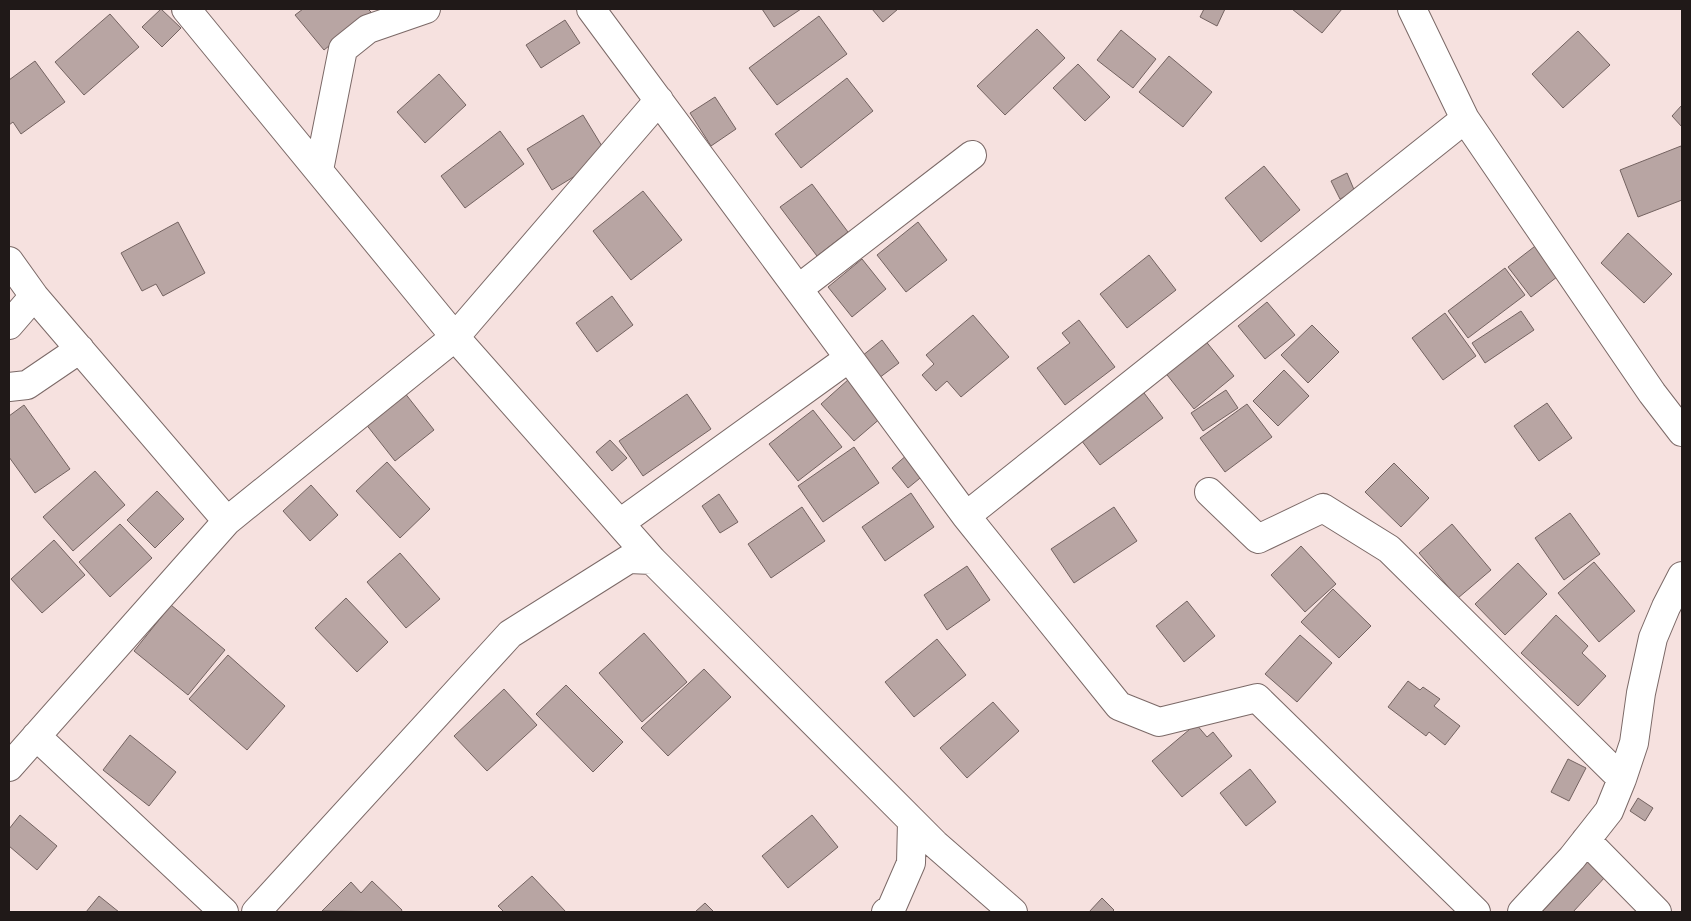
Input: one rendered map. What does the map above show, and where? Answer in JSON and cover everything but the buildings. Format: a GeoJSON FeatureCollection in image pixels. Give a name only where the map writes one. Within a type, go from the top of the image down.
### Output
{"type":"FeatureCollection","features":[{"type":"Feature","properties":{"kind":"street"},"geometry":{"type":"LineString","coordinates":[[186,9],[456,337],[652,560],[912,822],[1013,912]]}},
{"type":"Feature","properties":{"kind":"street"},"geometry":{"type":"LineString","coordinates":[[319,170],[343,49],[368,29],[426,9]]}},
{"type":"Feature","properties":{"kind":"street"},"geometry":{"type":"LineString","coordinates":[[591,9],[966,516],[1119,706],[1159,722],[1257,698],[1476,912]]}},
{"type":"Feature","properties":{"kind":"street"},"geometry":{"type":"LineString","coordinates":[[1412,9],[1464,119],[1652,393],[1682,432]]}},
{"type":"Feature","properties":{"kind":"street"},"geometry":{"type":"LineString","coordinates":[[9,767],[227,521],[456,337],[658,100]]}},
{"type":"Feature","properties":{"kind":"street"},"geometry":{"type":"LineString","coordinates":[[966,516],[1464,119]]}},
{"type":"Feature","properties":{"kind":"street"},"geometry":{"type":"LineString","coordinates":[[798,289],[972,155]]}},
{"type":"Feature","properties":{"kind":"street"},"geometry":{"type":"LineString","coordinates":[[9,261],[34,296],[227,521]]}},
{"type":"Feature","properties":{"kind":"street"},"geometry":{"type":"LineString","coordinates":[[9,325],[34,296]]}},
{"type":"Feature","properties":{"kind":"street"},"geometry":{"type":"LineString","coordinates":[[9,387],[27,385],[80,350]]}},
{"type":"Feature","properties":{"kind":"street"},"geometry":{"type":"LineString","coordinates":[[620,523],[849,358]]}},
{"type":"Feature","properties":{"kind":"street"},"geometry":{"type":"LineString","coordinates":[[1210,492],[1258,539],[1323,508],[1389,549],[1622,779]]}},
{"type":"Feature","properties":{"kind":"street"},"geometry":{"type":"LineString","coordinates":[[256,912],[510,634],[629,559],[652,560]]}},
{"type":"Feature","properties":{"kind":"street"},"geometry":{"type":"LineString","coordinates":[[1522,912],[1572,858],[1609,811],[1634,742],[1641,693],[1653,638],[1674,616],[1682,576]]}},
{"type":"Feature","properties":{"kind":"street"},"geometry":{"type":"LineString","coordinates":[[36,736],[224,912]]}},
{"type":"Feature","properties":{"kind":"street"},"geometry":{"type":"LineString","coordinates":[[886,912],[890,909],[911,863],[912,822]]}},
{"type":"Feature","properties":{"kind":"street"},"geometry":{"type":"LineString","coordinates":[[1586,840],[1657,912]]}}]}
